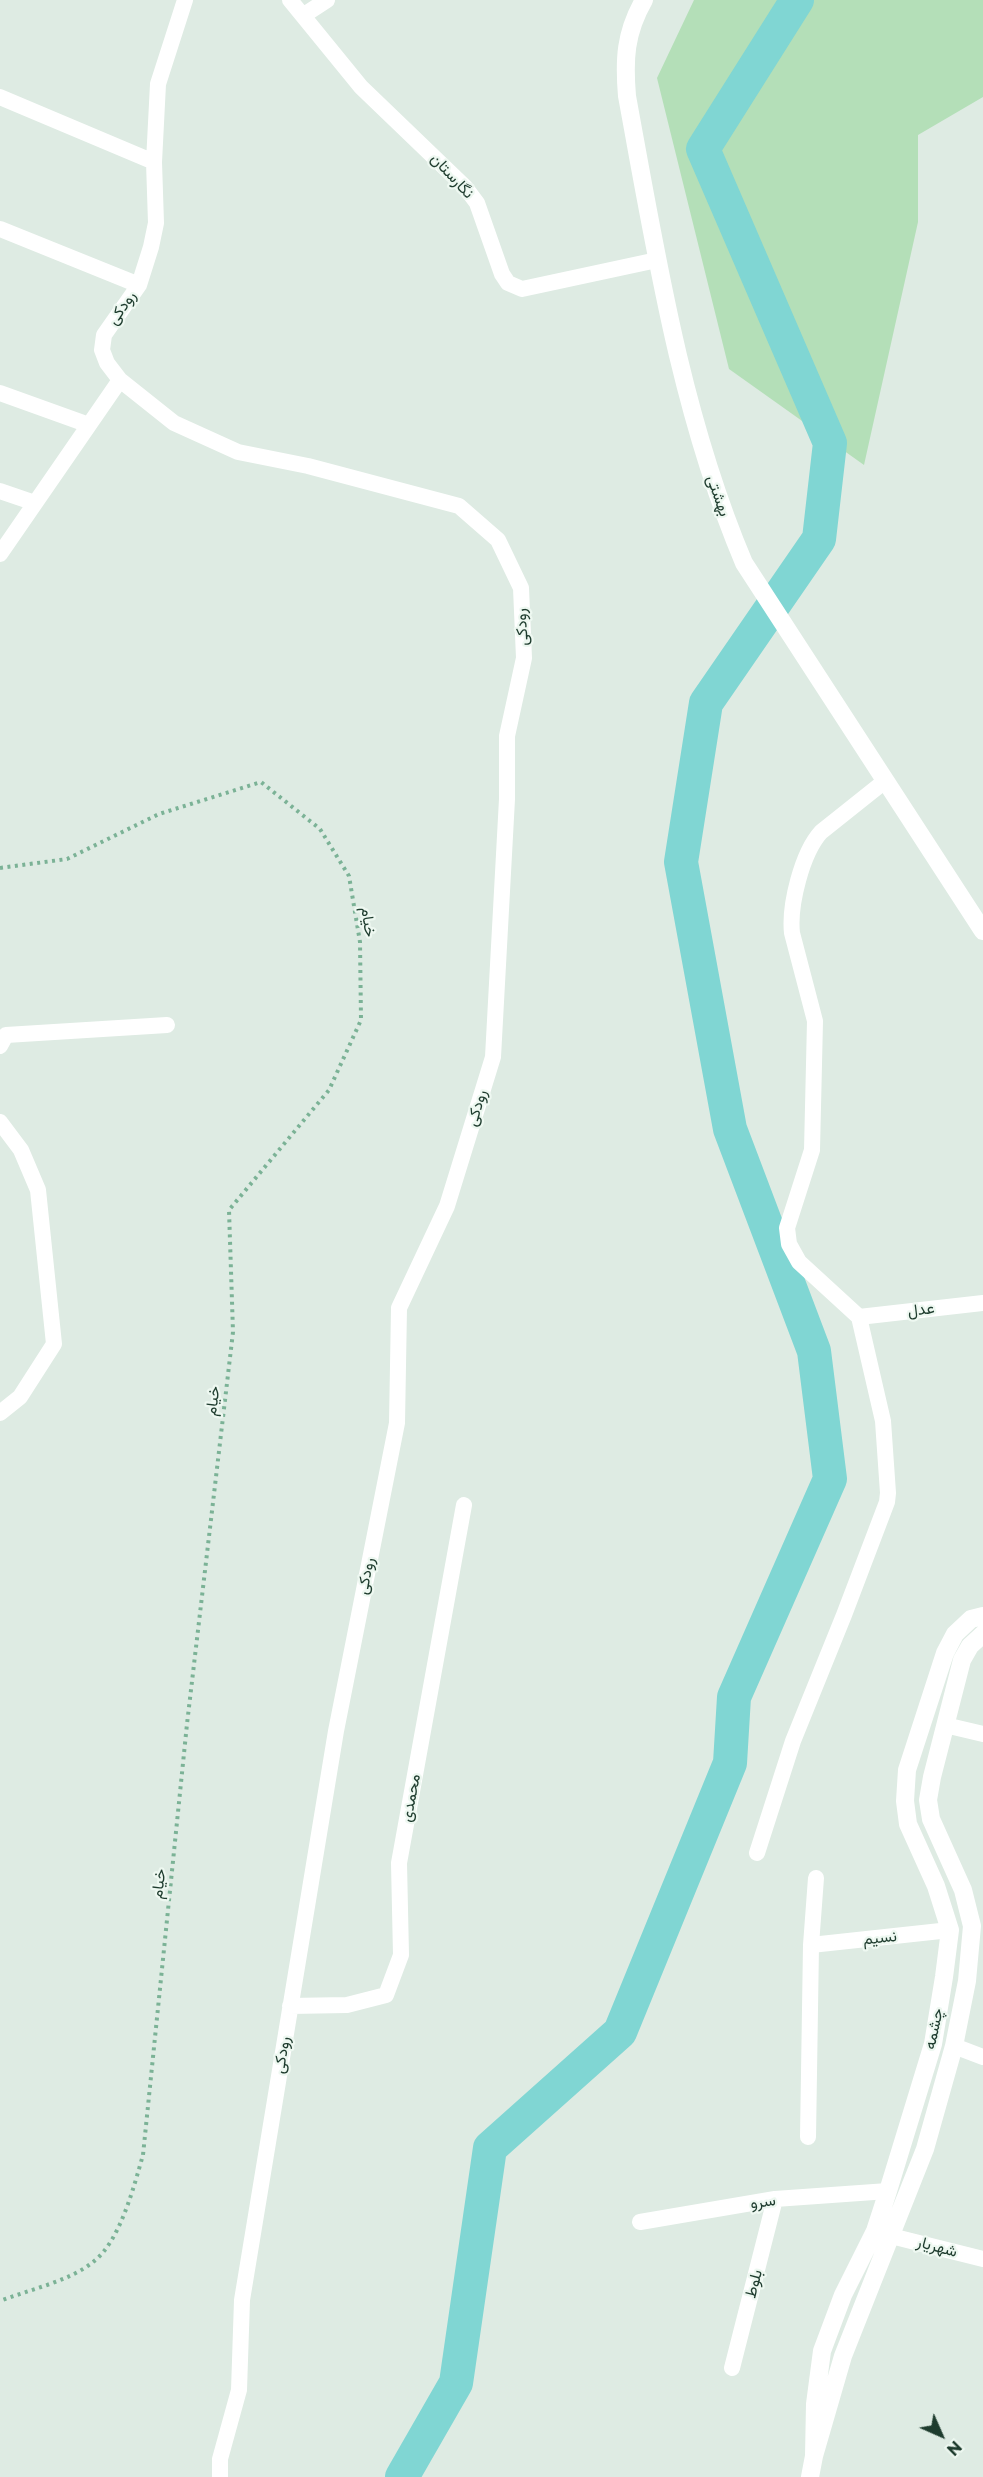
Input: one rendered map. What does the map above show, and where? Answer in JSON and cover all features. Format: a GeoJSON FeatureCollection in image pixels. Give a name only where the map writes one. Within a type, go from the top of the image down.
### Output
{"type":"FeatureCollection","features":[{"type":"Feature","properties":{"kind":"street","name":"رودکی"},"geometry":{"type":"LineString","coordinates":[[185,0],[158,84],[154,162],[156,223],[152,247],[139,285],[104,335],[102,350],[120,380],[174,423],[238,452],[308,466],[459,506],[498,540],[521,588],[524,658],[507,736],[507,799],[493,1057],[447,1206],[399,1308],[397,1423],[336,1731],[242,2300],[238,2390],[220,2459],[220,2477]]}},
{"type":"Feature","properties":{"kind":"street","name":"نگارستان"},"geometry":{"type":"LineString","coordinates":[[290,0],[361,87],[465,187],[477,203],[502,274],[508,283],[522,288],[657,260]]}},
{"type":"Feature","properties":{"kind":"street"},"geometry":{"type":"LineString","coordinates":[[304,15],[327,0]]}},
{"type":"Feature","properties":{"kind":"street","name":"بهشتی"},"geometry":{"type":"LineString","coordinates":[[644,0],[634,17],[624,57],[627,96],[657,260],[678,354],[702,448],[725,517],[744,562],[983,931]]}},
{"type":"Feature","properties":{"kind":"street"},"geometry":{"type":"LineString","coordinates":[[0,97],[154,162]]}},
{"type":"Feature","properties":{"kind":"street"},"geometry":{"type":"LineString","coordinates":[[0,229],[139,285]]}},
{"type":"Feature","properties":{"kind":"street"},"geometry":{"type":"LineString","coordinates":[[0,554],[120,380]]}},
{"type":"Feature","properties":{"kind":"street"},"geometry":{"type":"LineString","coordinates":[[0,393],[89,425]]}},
{"type":"Feature","properties":{"kind":"street"},"geometry":{"type":"LineString","coordinates":[[0,491],[35,503]]}},
{"type":"Feature","properties":{"kind":"street"},"geometry":{"type":"LineString","coordinates":[[757,1853],[793,1741],[887,1502],[883,1421],[859,1317],[799,1262],[789,1244],[787,1228],[812,1150],[816,1021],[792,933],[791,919],[797,886],[812,841],[885,781]]}},
{"type":"Feature","properties":{"kind":"street"},"geometry":{"type":"LineString","coordinates":[[2,1037],[167,1025]]}},
{"type":"Feature","properties":{"kind":"street"},"geometry":{"type":"LineString","coordinates":[[0,1122],[21,1150],[38,1190],[54,1344],[20,1397],[0,1413]]}},
{"type":"Feature","properties":{"kind":"street","name":"عدل"},"geometry":{"type":"LineString","coordinates":[[859,1317],[983,1303]]}},
{"type":"Feature","properties":{"kind":"street","name":"محمدی"},"geometry":{"type":"LineString","coordinates":[[290,2006],[347,2005],[386,1995],[401,1955],[399,1863],[464,1505]]}},
{"type":"Feature","properties":{"kind":"street","name":"چشمه"},"geometry":{"type":"LineString","coordinates":[[883,2234],[888,2191],[933,2044],[950,1930],[936,1886],[908,1824],[905,1801],[907,1770],[945,1653],[955,1634],[971,1619],[983,1617]]}},
{"type":"Feature","properties":{"kind":"street","name":"چشمه"},"geometry":{"type":"LineString","coordinates":[[810,2477],[815,2404],[822,2351],[843,2295],[883,2234],[925,2150],[954,2046],[967,1981],[972,1926],[963,1890],[931,1819],[928,1800],[962,1660],[970,1646],[983,1634]]}},
{"type":"Feature","properties":{"kind":"street"},"geometry":{"type":"LineString","coordinates":[[945,1725],[983,1734]]}},
{"type":"Feature","properties":{"kind":"street"},"geometry":{"type":"LineString","coordinates":[[808,2137],[811,1945],[816,1878]]}},
{"type":"Feature","properties":{"kind":"street","name":"نسیم"},"geometry":{"type":"LineString","coordinates":[[811,1945],[950,1930]]}},
{"type":"Feature","properties":{"kind":"street"},"geometry":{"type":"LineString","coordinates":[[954,2046],[983,2057]]}},
{"type":"Feature","properties":{"kind":"street","name":"سرو"},"geometry":{"type":"LineString","coordinates":[[640,2222],[775,2199],[888,2191]]}},
{"type":"Feature","properties":{"kind":"street","name":"بلوط"},"geometry":{"type":"LineString","coordinates":[[732,2367],[775,2199]]}},
{"type":"Feature","properties":{"kind":"street","name":"شهریار"},"geometry":{"type":"LineString","coordinates":[[883,2234],[915,2240],[983,2259]]}},
{"type":"Feature","properties":{"kind":"path","name":"خیام"},"geometry":{"type":"LineString","coordinates":[[0,868],[67,859],[159,814],[261,782],[320,829],[349,876],[360,942],[361,1020],[329,1090],[229,1210],[233,1332],[187,1724],[143,2155],[127,2208],[107,2246],[95,2261],[79,2272],[0,2301]]}},
{"type":"Feature","properties":{"kind":"green space"},"geometry":{"type":"Polygon","coordinates":[[[694,0],[983,0],[983,97],[918,135],[918,222],[864,465],[729,369],[657,78],[694,0]]]}},
{"type":"Feature","properties":{"kind":"waterway"},"geometry":{"type":"LineString","coordinates":[[402,2477],[456,2383],[490,2148],[620,2032],[730,1763],[734,1697],[830,1479],[814,1351],[730,1129],[681,862],[706,703],[819,539],[830,443],[703,149],[797,0]]}}]}
